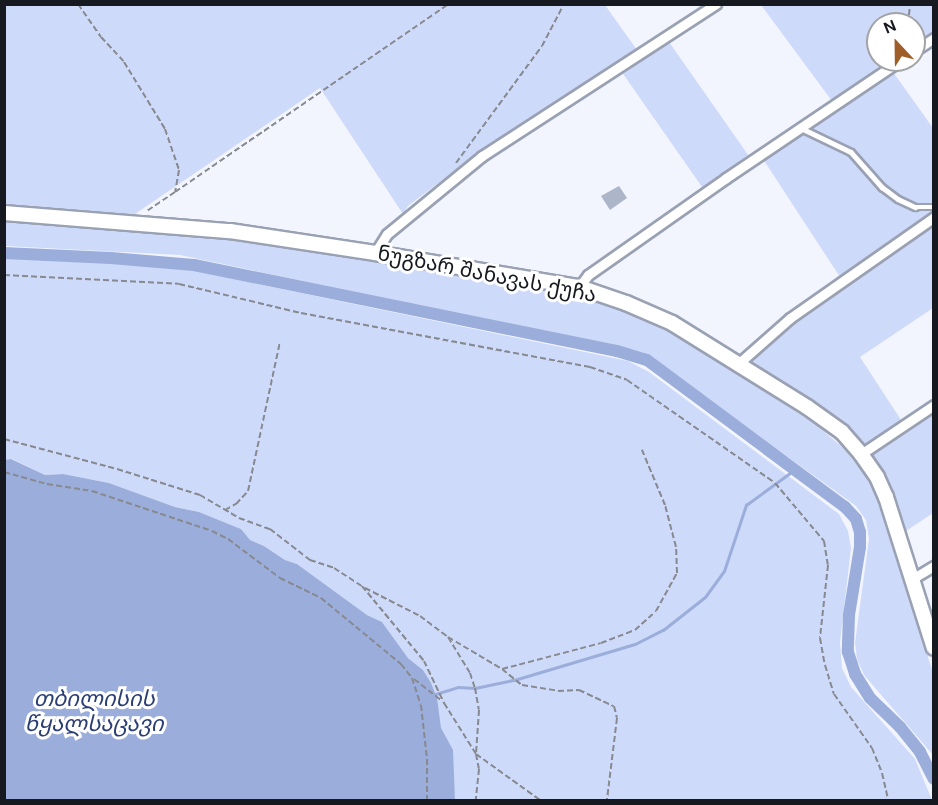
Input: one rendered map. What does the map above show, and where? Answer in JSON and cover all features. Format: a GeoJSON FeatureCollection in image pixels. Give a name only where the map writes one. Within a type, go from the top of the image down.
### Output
{"type":"FeatureCollection","features":[{"type":"Feature","properties":{"kind":"main road","name":"ნუგზარ შანავას ქუჩა"},"geometry":{"type":"LineString","coordinates":[[4,213],[230,231],[375,253],[579,287],[626,303],[672,323],[824,419],[842,432],[861,454],[877,477],[886,497],[933,648]]}},
{"type":"Feature","properties":{"kind":"street"},"geometry":{"type":"LineString","coordinates":[[375,253],[387,234],[482,156],[716,4]]}},
{"type":"Feature","properties":{"kind":"street"},"geometry":{"type":"LineString","coordinates":[[579,287],[588,275],[883,72]]}},
{"type":"Feature","properties":{"kind":"street"},"geometry":{"type":"LineString","coordinates":[[738,364],[790,318],[933,217]]}},
{"type":"Feature","properties":{"kind":"street"},"geometry":{"type":"LineString","coordinates":[[861,454],[933,405]]}},
{"type":"Feature","properties":{"kind":"street"},"geometry":{"type":"LineString","coordinates":[[912,579],[933,566]]}},
{"type":"Feature","properties":{"kind":"lane"},"geometry":{"type":"LineString","coordinates":[[801,128],[815,137],[851,152],[882,187],[898,199],[915,207],[933,207]]}},
{"type":"Feature","properties":{"kind":"path"},"geometry":{"type":"LineString","coordinates":[[78,4],[101,38],[124,62],[165,129],[179,170],[175,192]]}},
{"type":"Feature","properties":{"kind":"path"},"geometry":{"type":"LineString","coordinates":[[130,223],[449,4]]}},
{"type":"Feature","properties":{"kind":"path"},"geometry":{"type":"LineString","coordinates":[[455,165],[542,46],[564,4]]}},
{"type":"Feature","properties":{"kind":"path"},"geometry":{"type":"LineString","coordinates":[[4,275],[179,284],[300,313],[590,367],[627,380],[775,483],[824,541],[828,565],[819,638],[825,665],[834,694],[872,748],[882,773],[888,801]]}},
{"type":"Feature","properties":{"kind":"path"},"geometry":{"type":"LineString","coordinates":[[225,510],[236,504],[248,491],[280,342]]}},
{"type":"Feature","properties":{"kind":"path"},"geometry":{"type":"LineString","coordinates":[[4,440],[117,469],[200,495],[225,510],[270,529],[310,560],[334,568],[362,586],[420,616],[448,637],[502,669],[522,685],[558,691],[579,690],[614,706],[617,718],[607,801]]}},
{"type":"Feature","properties":{"kind":"path"},"geometry":{"type":"LineString","coordinates":[[502,669],[601,643],[635,630],[656,611],[678,573],[676,548],[670,519],[642,450]]}},
{"type":"Feature","properties":{"kind":"path"},"geometry":{"type":"LineString","coordinates":[[4,472],[47,484],[92,491],[212,531],[228,539],[280,578],[321,598],[444,703]]}},
{"type":"Feature","properties":{"kind":"path"},"geometry":{"type":"LineString","coordinates":[[362,586],[424,661],[444,703],[476,754],[540,801]]}},
{"type":"Feature","properties":{"kind":"path"},"geometry":{"type":"LineString","coordinates":[[448,637],[474,684],[479,710],[476,754],[479,769],[476,801]]}},
{"type":"Feature","properties":{"kind":"path"},"geometry":{"type":"LineString","coordinates":[[412,678],[421,705],[427,801]]}},
{"type":"Feature","properties":{"kind":"shaded area"},"geometry":{"type":"Polygon","coordinates":[[[4,5],[605,5],[637,50],[482,150],[408,206],[403,214],[320,88],[135,214],[127,216],[5,208],[4,5]]]}},
{"type":"Feature","properties":{"kind":"shaded area"},"geometry":{"type":"Polygon","coordinates":[[[761,5],[933,5],[933,34],[926,39],[926,12],[866,12],[866,72],[876,72],[832,101],[761,5]]]}},
{"type":"Feature","properties":{"kind":"shaded area"},"geometry":{"type":"Polygon","coordinates":[[[669,42],[748,155],[702,187],[623,74],[669,42]]]}},
{"type":"Feature","properties":{"kind":"shaded area"},"geometry":{"type":"Polygon","coordinates":[[[893,72],[933,128],[933,212],[840,277],[763,159],[893,72]]]}},
{"type":"Feature","properties":{"kind":"shaded area"},"geometry":{"type":"Polygon","coordinates":[[[5,219],[214,235],[546,289],[593,299],[631,311],[664,326],[818,426],[843,448],[863,472],[876,496],[933,673],[933,755],[864,675],[857,659],[855,643],[869,539],[866,520],[856,506],[644,353],[180,255],[5,246],[5,219]]]}},
{"type":"Feature","properties":{"kind":"shaded area"},"geometry":{"type":"Polygon","coordinates":[[[933,222],[933,308],[860,357],[901,420],[865,445],[845,424],[747,363],[794,321],[933,222]]]}},
{"type":"Feature","properties":{"kind":"shaded area"},"geometry":{"type":"Polygon","coordinates":[[[5,256],[181,268],[628,361],[649,372],[839,514],[848,531],[851,548],[840,643],[842,668],[851,687],[915,759],[932,800],[455,800],[453,775],[437,713],[437,698],[423,670],[408,658],[382,622],[367,615],[297,564],[249,540],[241,529],[199,512],[175,507],[109,483],[63,474],[45,475],[12,459],[5,460],[5,256]]]}},
{"type":"Feature","properties":{"kind":"shaded area"},"geometry":{"type":"Polygon","coordinates":[[[933,409],[933,513],[906,531],[892,488],[869,453],[933,409]]]}},
{"type":"Feature","properties":{"kind":"water","name":"თბილისის წყალსაცავი"},"geometry":{"type":"Polygon","coordinates":[[[11,459],[45,475],[63,474],[109,483],[175,507],[199,512],[241,529],[250,540],[285,560],[297,564],[367,615],[382,622],[408,658],[423,670],[431,683],[437,698],[441,728],[453,750],[455,800],[5,800],[4,460],[11,459]]]}},
{"type":"Feature","properties":{"kind":"building"},"geometry":{"type":"Polygon","coordinates":[[[619,186],[627,198],[610,210],[601,196],[619,186]]]}},
{"type":"Feature","properties":{"kind":"waterway"},"geometry":{"type":"LineString","coordinates":[[4,253],[194,265],[617,351],[647,360],[845,507],[856,519],[860,532],[860,547],[849,615],[848,652],[855,674],[870,698],[900,727],[920,752],[934,779]]}},
{"type":"Feature","properties":{"kind":"waterway"},"geometry":{"type":"LineString","coordinates":[[432,695],[458,687],[475,688],[514,680],[635,644],[663,630],[705,597],[724,571],[746,505],[794,470]]}}]}
